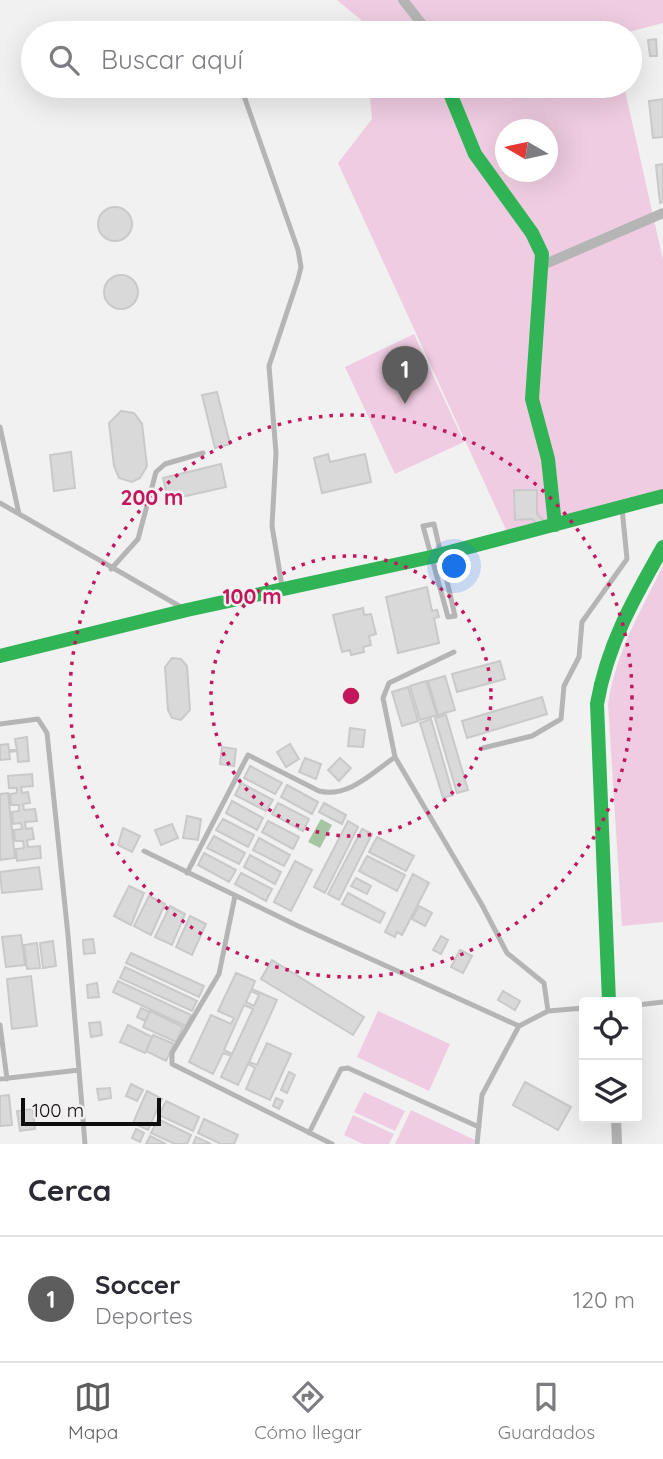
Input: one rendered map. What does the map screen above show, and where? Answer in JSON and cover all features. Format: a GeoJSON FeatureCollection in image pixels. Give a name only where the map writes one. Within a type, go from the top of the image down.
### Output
{"type":"FeatureCollection","features":[{"type":"Feature","properties":{"kind":"street"},"geometry":{"type":"LineString","coordinates":[[404,0],[420,21]]}},
{"type":"Feature","properties":{"kind":"street"},"geometry":{"type":"LineString","coordinates":[[452,98],[475,154],[537,240],[543,265],[533,355],[532,399],[548,458],[555,525]]}},
{"type":"Feature","properties":{"kind":"street"},"geometry":{"type":"LineString","coordinates":[[543,265],[663,213]]}},
{"type":"Feature","properties":{"kind":"street"},"geometry":{"type":"LineString","coordinates":[[0,656],[187,610],[436,555],[663,496]]}},
{"type":"Feature","properties":{"kind":"street"},"geometry":{"type":"LineString","coordinates":[[609,997],[596,732],[597,691],[601,670],[614,636],[663,547]]}},
{"type":"Feature","properties":{"kind":"street"},"geometry":{"type":"LineString","coordinates":[[615,1123],[617,1144]]}},
{"type":"Feature","properties":{"kind":"lane"},"geometry":{"type":"LineString","coordinates":[[245,98],[298,250],[301,267],[269,366],[276,453],[272,526],[283,589]]}},
{"type":"Feature","properties":{"kind":"lane"},"geometry":{"type":"LineString","coordinates":[[0,427],[7,470],[19,514]]}},
{"type":"Feature","properties":{"kind":"lane"},"geometry":{"type":"LineString","coordinates":[[111,569],[138,539],[156,472],[165,464],[203,453]]}},
{"type":"Feature","properties":{"kind":"lane"},"geometry":{"type":"LineString","coordinates":[[0,472],[7,470]]}},
{"type":"Feature","properties":{"kind":"lane"},"geometry":{"type":"LineString","coordinates":[[0,503],[111,569],[187,610]]}},
{"type":"Feature","properties":{"kind":"lane"},"geometry":{"type":"LineString","coordinates":[[483,748],[532,736],[561,719],[564,687],[579,657],[582,622],[627,559],[622,507]]}},
{"type":"Feature","properties":{"kind":"lane"},"geometry":{"type":"LineString","coordinates":[[436,555],[423,526],[434,524],[436,555],[440,593],[448,617],[455,616],[436,555]]}},
{"type":"Feature","properties":{"kind":"lane"},"geometry":{"type":"LineString","coordinates":[[440,593],[449,590]]}},
{"type":"Feature","properties":{"kind":"lane"},"geometry":{"type":"LineString","coordinates":[[454,652],[389,683],[385,689],[384,706],[395,757],[482,905],[507,953],[544,983],[548,1011]]}},
{"type":"Feature","properties":{"kind":"lane"},"geometry":{"type":"LineString","coordinates":[[0,724],[38,719],[47,733],[85,1144]]}},
{"type":"Feature","properties":{"kind":"lane"},"geometry":{"type":"LineString","coordinates":[[187,873],[248,755],[319,791],[331,793],[343,792],[395,757]]}},
{"type":"Feature","properties":{"kind":"lane"},"geometry":{"type":"LineString","coordinates":[[144,851],[235,896],[519,1026]]}},
{"type":"Feature","properties":{"kind":"lane"},"geometry":{"type":"LineString","coordinates":[[235,896],[219,974],[172,1053],[172,1064],[332,1144]]}},
{"type":"Feature","properties":{"kind":"lane"},"geometry":{"type":"LineString","coordinates":[[642,1004],[663,1002]]}},
{"type":"Feature","properties":{"kind":"lane"},"geometry":{"type":"LineString","coordinates":[[477,1144],[482,1095],[519,1026],[548,1011],[579,1008]]}},
{"type":"Feature","properties":{"kind":"lane"},"geometry":{"type":"LineString","coordinates":[[0,1025],[8,1079]]}},
{"type":"Feature","properties":{"kind":"lane"},"geometry":{"type":"LineString","coordinates":[[309,1133],[341,1069],[348,1069],[479,1127]]}},
{"type":"Feature","properties":{"kind":"lane"},"geometry":{"type":"LineString","coordinates":[[0,1079],[79,1070]]}},
{"type":"Feature","properties":{"kind":"shaded area"},"geometry":{"type":"Polygon","coordinates":[[[337,0],[663,0],[663,23],[642,29],[642,21],[361,20],[337,0]]]}},
{"type":"Feature","properties":{"kind":"shaded area"},"geometry":{"type":"Polygon","coordinates":[[[370,98],[627,98],[663,260],[663,498],[507,532],[338,163],[372,119],[370,98]]]}},
{"type":"Feature","properties":{"kind":"shaded area"},"geometry":{"type":"Polygon","coordinates":[[[414,334],[464,442],[395,474],[345,367],[414,334]]]}},
{"type":"Feature","properties":{"kind":"shaded area"},"geometry":{"type":"Polygon","coordinates":[[[663,566],[663,922],[622,926],[608,704],[623,650],[663,566]]]}},
{"type":"Feature","properties":{"kind":"shaded area"},"geometry":{"type":"Polygon","coordinates":[[[321,819],[332,825],[320,848],[308,842],[321,819]]]}},
{"type":"Feature","properties":{"kind":"shaded area"},"geometry":{"type":"Polygon","coordinates":[[[378,1011],[450,1044],[429,1091],[357,1057],[378,1011]]]}},
{"type":"Feature","properties":{"kind":"shaded area"},"geometry":{"type":"Polygon","coordinates":[[[364,1092],[405,1111],[395,1131],[354,1112],[364,1092]]]}},
{"type":"Feature","properties":{"kind":"shaded area"},"geometry":{"type":"Polygon","coordinates":[[[411,1110],[475,1140],[473,1144],[395,1144],[411,1110]]]}},
{"type":"Feature","properties":{"kind":"shaded area"},"geometry":{"type":"Polygon","coordinates":[[[353,1115],[394,1134],[389,1144],[363,1144],[344,1135],[353,1115]]]}},
{"type":"Feature","properties":{"kind":"building"},"geometry":{"type":"Polygon","coordinates":[[[656,39],[657,56],[650,56],[648,40],[656,39]]]}},
{"type":"Feature","properties":{"kind":"building"},"geometry":{"type":"Polygon","coordinates":[[[663,99],[663,137],[653,138],[649,101],[663,99]]]}},
{"type":"Feature","properties":{"kind":"building"},"geometry":{"type":"Polygon","coordinates":[[[663,164],[663,202],[660,203],[656,165],[663,164]]]}},
{"type":"Feature","properties":{"kind":"building"},"geometry":{"type":"Polygon","coordinates":[[[115,207],[127,212],[132,224],[127,236],[115,241],[103,236],[98,224],[103,212],[115,207]]]}},
{"type":"Feature","properties":{"kind":"building"},"geometry":{"type":"Polygon","coordinates":[[[121,275],[133,280],[138,292],[133,304],[121,309],[109,304],[104,292],[109,280],[121,275]]]}},
{"type":"Feature","properties":{"kind":"building"},"geometry":{"type":"Polygon","coordinates":[[[217,392],[230,444],[215,448],[202,395],[217,392]]]}},
{"type":"Feature","properties":{"kind":"building"},"geometry":{"type":"Polygon","coordinates":[[[121,411],[134,413],[142,424],[147,466],[140,478],[132,482],[119,478],[114,466],[109,423],[121,411]]]}},
{"type":"Feature","properties":{"kind":"building"},"geometry":{"type":"Polygon","coordinates":[[[71,452],[75,488],[54,491],[50,455],[71,452]]]}},
{"type":"Feature","properties":{"kind":"building"},"geometry":{"type":"Polygon","coordinates":[[[328,454],[330,462],[365,454],[371,482],[322,493],[314,458],[328,454]]]}},
{"type":"Feature","properties":{"kind":"building"},"geometry":{"type":"Polygon","coordinates":[[[221,464],[226,487],[168,500],[163,478],[221,464]]]}},
{"type":"Feature","properties":{"kind":"building"},"geometry":{"type":"Polygon","coordinates":[[[514,490],[537,490],[537,514],[544,521],[540,526],[532,519],[515,520],[514,490]]]}},
{"type":"Feature","properties":{"kind":"building"},"geometry":{"type":"Polygon","coordinates":[[[427,587],[432,611],[437,610],[439,617],[434,618],[439,643],[398,653],[386,597],[427,587]]]}},
{"type":"Feature","properties":{"kind":"building"},"geometry":{"type":"Polygon","coordinates":[[[363,608],[364,615],[371,614],[376,634],[369,636],[371,645],[363,647],[364,652],[351,655],[350,650],[342,652],[333,615],[363,608]]]}},
{"type":"Feature","properties":{"kind":"building"},"geometry":{"type":"Polygon","coordinates":[[[172,658],[181,659],[187,666],[190,710],[181,720],[172,718],[168,710],[165,667],[172,658]]]}},
{"type":"Feature","properties":{"kind":"building"},"geometry":{"type":"Polygon","coordinates":[[[500,661],[505,679],[457,692],[452,674],[500,661]]]}},
{"type":"Feature","properties":{"kind":"building"},"geometry":{"type":"Polygon","coordinates":[[[445,676],[455,710],[438,715],[428,681],[445,676]]]}},
{"type":"Feature","properties":{"kind":"building"},"geometry":{"type":"Polygon","coordinates":[[[426,681],[437,715],[420,720],[410,686],[426,681]]]}},
{"type":"Feature","properties":{"kind":"building"},"geometry":{"type":"Polygon","coordinates":[[[408,687],[418,721],[402,726],[392,692],[408,687]]]}},
{"type":"Feature","properties":{"kind":"building"},"geometry":{"type":"Polygon","coordinates":[[[542,697],[547,714],[467,738],[462,721],[542,697]]]}},
{"type":"Feature","properties":{"kind":"building"},"geometry":{"type":"Polygon","coordinates":[[[446,715],[468,790],[457,793],[435,718],[446,715]]]}},
{"type":"Feature","properties":{"kind":"building"},"geometry":{"type":"Polygon","coordinates":[[[431,719],[453,795],[443,798],[420,723],[431,719]]]}},
{"type":"Feature","properties":{"kind":"building"},"geometry":{"type":"Polygon","coordinates":[[[350,728],[365,730],[363,747],[348,746],[350,728]]]}},
{"type":"Feature","properties":{"kind":"building"},"geometry":{"type":"Polygon","coordinates":[[[27,737],[29,761],[18,762],[17,751],[9,752],[10,759],[0,760],[0,745],[8,744],[9,750],[17,750],[15,739],[27,737]]]}},
{"type":"Feature","properties":{"kind":"building"},"geometry":{"type":"Polygon","coordinates":[[[290,744],[299,759],[286,767],[277,752],[290,744]]]}},
{"type":"Feature","properties":{"kind":"building"},"geometry":{"type":"Polygon","coordinates":[[[222,747],[236,749],[234,766],[220,764],[222,747]]]}},
{"type":"Feature","properties":{"kind":"building"},"geometry":{"type":"Polygon","coordinates":[[[305,758],[321,764],[316,779],[299,772],[305,758]]]}},
{"type":"Feature","properties":{"kind":"building"},"geometry":{"type":"Polygon","coordinates":[[[340,758],[351,768],[339,781],[328,770],[340,758]]]}},
{"type":"Feature","properties":{"kind":"building"},"geometry":{"type":"Polygon","coordinates":[[[250,766],[282,783],[275,794],[244,778],[250,766]]]}},
{"type":"Feature","properties":{"kind":"building"},"geometry":{"type":"Polygon","coordinates":[[[32,774],[33,786],[21,787],[22,793],[28,792],[30,803],[23,804],[24,810],[35,809],[37,821],[25,822],[26,829],[32,828],[34,839],[27,840],[28,847],[40,846],[41,858],[17,861],[16,849],[24,848],[23,841],[15,841],[14,830],[22,829],[21,823],[13,824],[12,812],[19,811],[19,805],[11,805],[10,794],[17,793],[17,788],[9,788],[8,776],[32,774]]]}},
{"type":"Feature","properties":{"kind":"building"},"geometry":{"type":"Polygon","coordinates":[[[241,783],[273,800],[266,811],[235,795],[241,783]]]}},
{"type":"Feature","properties":{"kind":"building"},"geometry":{"type":"Polygon","coordinates":[[[287,785],[318,802],[312,814],[281,797],[287,785]]]}},
{"type":"Feature","properties":{"kind":"building"},"geometry":{"type":"Polygon","coordinates":[[[8,793],[15,858],[0,860],[0,794],[8,793]]]}},
{"type":"Feature","properties":{"kind":"building"},"geometry":{"type":"Polygon","coordinates":[[[232,801],[263,818],[257,830],[226,813],[232,801]]]}},
{"type":"Feature","properties":{"kind":"building"},"geometry":{"type":"Polygon","coordinates":[[[278,803],[309,819],[303,831],[272,814],[278,803]]]}},
{"type":"Feature","properties":{"kind":"building"},"geometry":{"type":"Polygon","coordinates":[[[324,803],[346,815],[342,824],[319,812],[324,803]]]}},
{"type":"Feature","properties":{"kind":"building"},"geometry":{"type":"Polygon","coordinates":[[[187,816],[201,819],[198,840],[183,838],[187,816]]]}},
{"type":"Feature","properties":{"kind":"building"},"geometry":{"type":"Polygon","coordinates":[[[223,819],[254,835],[248,847],[216,830],[223,819]]]}},
{"type":"Feature","properties":{"kind":"building"},"geometry":{"type":"Polygon","coordinates":[[[268,821],[299,837],[293,849],[262,832],[268,821]]]}},
{"type":"Feature","properties":{"kind":"building"},"geometry":{"type":"Polygon","coordinates":[[[348,821],[358,827],[325,893],[314,887],[348,821]]]}},
{"type":"Feature","properties":{"kind":"building"},"geometry":{"type":"Polygon","coordinates":[[[172,824],[178,838],[161,845],[155,830],[172,824]]]}},
{"type":"Feature","properties":{"kind":"building"},"geometry":{"type":"Polygon","coordinates":[[[123,828],[140,836],[132,852],[118,845],[123,828]]]}},
{"type":"Feature","properties":{"kind":"building"},"geometry":{"type":"Polygon","coordinates":[[[362,829],[372,834],[339,900],[328,894],[362,829]]]}},
{"type":"Feature","properties":{"kind":"building"},"geometry":{"type":"Polygon","coordinates":[[[214,836],[245,853],[239,864],[207,848],[214,836]]]}},
{"type":"Feature","properties":{"kind":"building"},"geometry":{"type":"Polygon","coordinates":[[[377,837],[414,856],[406,871],[369,852],[377,837]]]}},
{"type":"Feature","properties":{"kind":"building"},"geometry":{"type":"Polygon","coordinates":[[[259,838],[290,855],[284,866],[253,850],[259,838]]]}},
{"type":"Feature","properties":{"kind":"building"},"geometry":{"type":"Polygon","coordinates":[[[204,853],[236,870],[229,882],[198,865],[204,853]]]}},
{"type":"Feature","properties":{"kind":"building"},"geometry":{"type":"Polygon","coordinates":[[[250,855],[281,872],[275,884],[244,867],[250,855]]]}},
{"type":"Feature","properties":{"kind":"building"},"geometry":{"type":"Polygon","coordinates":[[[367,856],[405,875],[397,891],[359,871],[367,856]]]}},
{"type":"Feature","properties":{"kind":"building"},"geometry":{"type":"Polygon","coordinates":[[[295,861],[312,870],[291,911],[274,902],[295,861]]]}},
{"type":"Feature","properties":{"kind":"building"},"geometry":{"type":"Polygon","coordinates":[[[39,867],[42,889],[2,893],[0,872],[39,867]]]}},
{"type":"Feature","properties":{"kind":"building"},"geometry":{"type":"Polygon","coordinates":[[[241,873],[272,889],[266,901],[235,884],[241,873]]]}},
{"type":"Feature","properties":{"kind":"building"},"geometry":{"type":"Polygon","coordinates":[[[413,874],[429,883],[402,935],[397,932],[395,937],[385,932],[413,874]]]}},
{"type":"Feature","properties":{"kind":"building"},"geometry":{"type":"Polygon","coordinates":[[[356,878],[371,886],[367,894],[351,886],[356,878]]]}},
{"type":"Feature","properties":{"kind":"building"},"geometry":{"type":"Polygon","coordinates":[[[129,886],[144,893],[131,925],[114,916],[129,886]]]}},
{"type":"Feature","properties":{"kind":"building"},"geometry":{"type":"Polygon","coordinates":[[[348,893],[385,913],[380,923],[342,904],[348,893]]]}},
{"type":"Feature","properties":{"kind":"building"},"geometry":{"type":"Polygon","coordinates":[[[149,896],[165,904],[151,935],[134,926],[149,896]]]}},
{"type":"Feature","properties":{"kind":"building"},"geometry":{"type":"Polygon","coordinates":[[[170,906],[185,914],[172,945],[155,937],[170,906]]]}},
{"type":"Feature","properties":{"kind":"building"},"geometry":{"type":"Polygon","coordinates":[[[419,906],[432,913],[425,926],[412,919],[419,906]]]}},
{"type":"Feature","properties":{"kind":"building"},"geometry":{"type":"Polygon","coordinates":[[[190,916],[206,924],[192,955],[176,947],[190,916]]]}},
{"type":"Feature","properties":{"kind":"building"},"geometry":{"type":"Polygon","coordinates":[[[21,935],[25,965],[6,967],[2,937],[21,935]]]}},
{"type":"Feature","properties":{"kind":"building"},"geometry":{"type":"Polygon","coordinates":[[[441,936],[448,940],[441,954],[433,950],[441,936]]]}},
{"type":"Feature","properties":{"kind":"building"},"geometry":{"type":"Polygon","coordinates":[[[93,939],[95,953],[84,954],[83,940],[93,939]]]}},
{"type":"Feature","properties":{"kind":"building"},"geometry":{"type":"Polygon","coordinates":[[[53,941],[56,966],[43,968],[40,943],[53,941]]]}},
{"type":"Feature","properties":{"kind":"building"},"geometry":{"type":"Polygon","coordinates":[[[37,943],[40,968],[27,969],[24,945],[37,943]]]}},
{"type":"Feature","properties":{"kind":"building"},"geometry":{"type":"Polygon","coordinates":[[[460,950],[472,956],[463,973],[451,967],[460,950]]]}},
{"type":"Feature","properties":{"kind":"building"},"geometry":{"type":"Polygon","coordinates":[[[131,953],[204,986],[199,997],[126,963],[131,953]]]}},
{"type":"Feature","properties":{"kind":"building"},"geometry":{"type":"Polygon","coordinates":[[[272,960],[364,1017],[353,1035],[261,979],[272,960]]]}},
{"type":"Feature","properties":{"kind":"building"},"geometry":{"type":"Polygon","coordinates":[[[125,967],[197,1001],[192,1011],[120,978],[125,967]]]}},
{"type":"Feature","properties":{"kind":"building"},"geometry":{"type":"Polygon","coordinates":[[[236,973],[255,981],[252,989],[277,1000],[249,1062],[257,1065],[267,1043],[291,1054],[270,1100],[246,1089],[255,1068],[248,1064],[238,1085],[221,1077],[231,1056],[223,1053],[213,1074],[189,1062],[211,1015],[231,1024],[234,1018],[218,1011],[236,973]],[[251,991],[246,1002],[254,1006],[259,995],[251,991]],[[244,1005],[224,1050],[232,1054],[253,1009],[244,1005]]]}},
{"type":"Feature","properties":{"kind":"building"},"geometry":{"type":"Polygon","coordinates":[[[31,976],[37,1026],[12,1029],[7,979],[31,976]]]}},
{"type":"Feature","properties":{"kind":"building"},"geometry":{"type":"Polygon","coordinates":[[[118,981],[191,1015],[186,1026],[113,992],[118,981]]]}},
{"type":"Feature","properties":{"kind":"building"},"geometry":{"type":"Polygon","coordinates":[[[97,983],[99,997],[88,998],[87,985],[97,983]]]}},
{"type":"Feature","properties":{"kind":"building"},"geometry":{"type":"Polygon","coordinates":[[[503,991],[520,1001],[515,1010],[498,1000],[503,991]]]}},
{"type":"Feature","properties":{"kind":"building"},"geometry":{"type":"Polygon","coordinates":[[[141,1008],[150,1012],[145,1021],[137,1017],[141,1008]]]}},
{"type":"Feature","properties":{"kind":"building"},"geometry":{"type":"Polygon","coordinates":[[[150,1011],[183,1027],[176,1042],[143,1027],[150,1011]]]}},
{"type":"Feature","properties":{"kind":"building"},"geometry":{"type":"Polygon","coordinates":[[[100,1022],[102,1035],[91,1037],[89,1023],[100,1022]]]}},
{"type":"Feature","properties":{"kind":"building"},"geometry":{"type":"Polygon","coordinates":[[[128,1025],[152,1037],[145,1053],[120,1042],[128,1025]]]}},
{"type":"Feature","properties":{"kind":"building"},"geometry":{"type":"Polygon","coordinates":[[[153,1035],[174,1044],[166,1061],[146,1051],[153,1035]]]}},
{"type":"Feature","properties":{"kind":"building"},"geometry":{"type":"Polygon","coordinates":[[[289,1072],[295,1075],[287,1093],[281,1090],[289,1072]]]}},
{"type":"Feature","properties":{"kind":"building"},"geometry":{"type":"Polygon","coordinates":[[[525,1082],[571,1107],[558,1130],[513,1105],[525,1082]]]}},
{"type":"Feature","properties":{"kind":"building"},"geometry":{"type":"Polygon","coordinates":[[[131,1084],[143,1090],[137,1101],[126,1096],[131,1084]]]}},
{"type":"Feature","properties":{"kind":"building"},"geometry":{"type":"Polygon","coordinates":[[[110,1088],[111,1098],[99,1100],[97,1089],[110,1088]]]}},
{"type":"Feature","properties":{"kind":"building"},"geometry":{"type":"Polygon","coordinates":[[[147,1091],[162,1099],[148,1130],[133,1123],[147,1091]]]}},
{"type":"Feature","properties":{"kind":"building"},"geometry":{"type":"Polygon","coordinates":[[[9,1095],[12,1125],[0,1126],[0,1096],[9,1095]]]}},
{"type":"Feature","properties":{"kind":"building"},"geometry":{"type":"Polygon","coordinates":[[[276,1098],[283,1101],[279,1109],[273,1106],[276,1098]]]}},
{"type":"Feature","properties":{"kind":"building"},"geometry":{"type":"Polygon","coordinates":[[[166,1101],[199,1117],[193,1131],[159,1115],[166,1101]]]}},
{"type":"Feature","properties":{"kind":"building"},"geometry":{"type":"Polygon","coordinates":[[[33,1109],[35,1129],[20,1131],[17,1111],[33,1109]]]}},
{"type":"Feature","properties":{"kind":"building"},"geometry":{"type":"Polygon","coordinates":[[[158,1119],[191,1135],[187,1144],[175,1144],[151,1133],[158,1119]]]}},
{"type":"Feature","properties":{"kind":"building"},"geometry":{"type":"Polygon","coordinates":[[[204,1119],[238,1135],[234,1144],[221,1144],[198,1133],[204,1119]]]}},
{"type":"Feature","properties":{"kind":"building"},"geometry":{"type":"Polygon","coordinates":[[[136,1129],[144,1133],[140,1142],[132,1138],[136,1129]]]}},
{"type":"Feature","properties":{"kind":"building"},"geometry":{"type":"Polygon","coordinates":[[[150,1136],[166,1144],[146,1144],[150,1136]]]}},
{"type":"Feature","properties":{"kind":"building"},"geometry":{"type":"Polygon","coordinates":[[[196,1137],[211,1144],[193,1144],[196,1137]]]}},
{"type":"Feature","properties":{"kind":"traffic: fast"},"geometry":{"type":"LineString","coordinates":[[452,98],[475,154],[532,233],[542,254],[532,399],[548,459],[555,525]]}},
{"type":"Feature","properties":{"kind":"traffic: fast"},"geometry":{"type":"LineString","coordinates":[[0,656],[187,610],[431,557],[663,496]]}},
{"type":"Feature","properties":{"kind":"traffic: fast"},"geometry":{"type":"LineString","coordinates":[[609,997],[597,704],[607,662],[615,642],[663,547]]}},
{"type":"Feature","properties":{"kind":"place","name":"Soccer"},"geometry":{"type":"Point","coordinates":[405,404]}}]}
